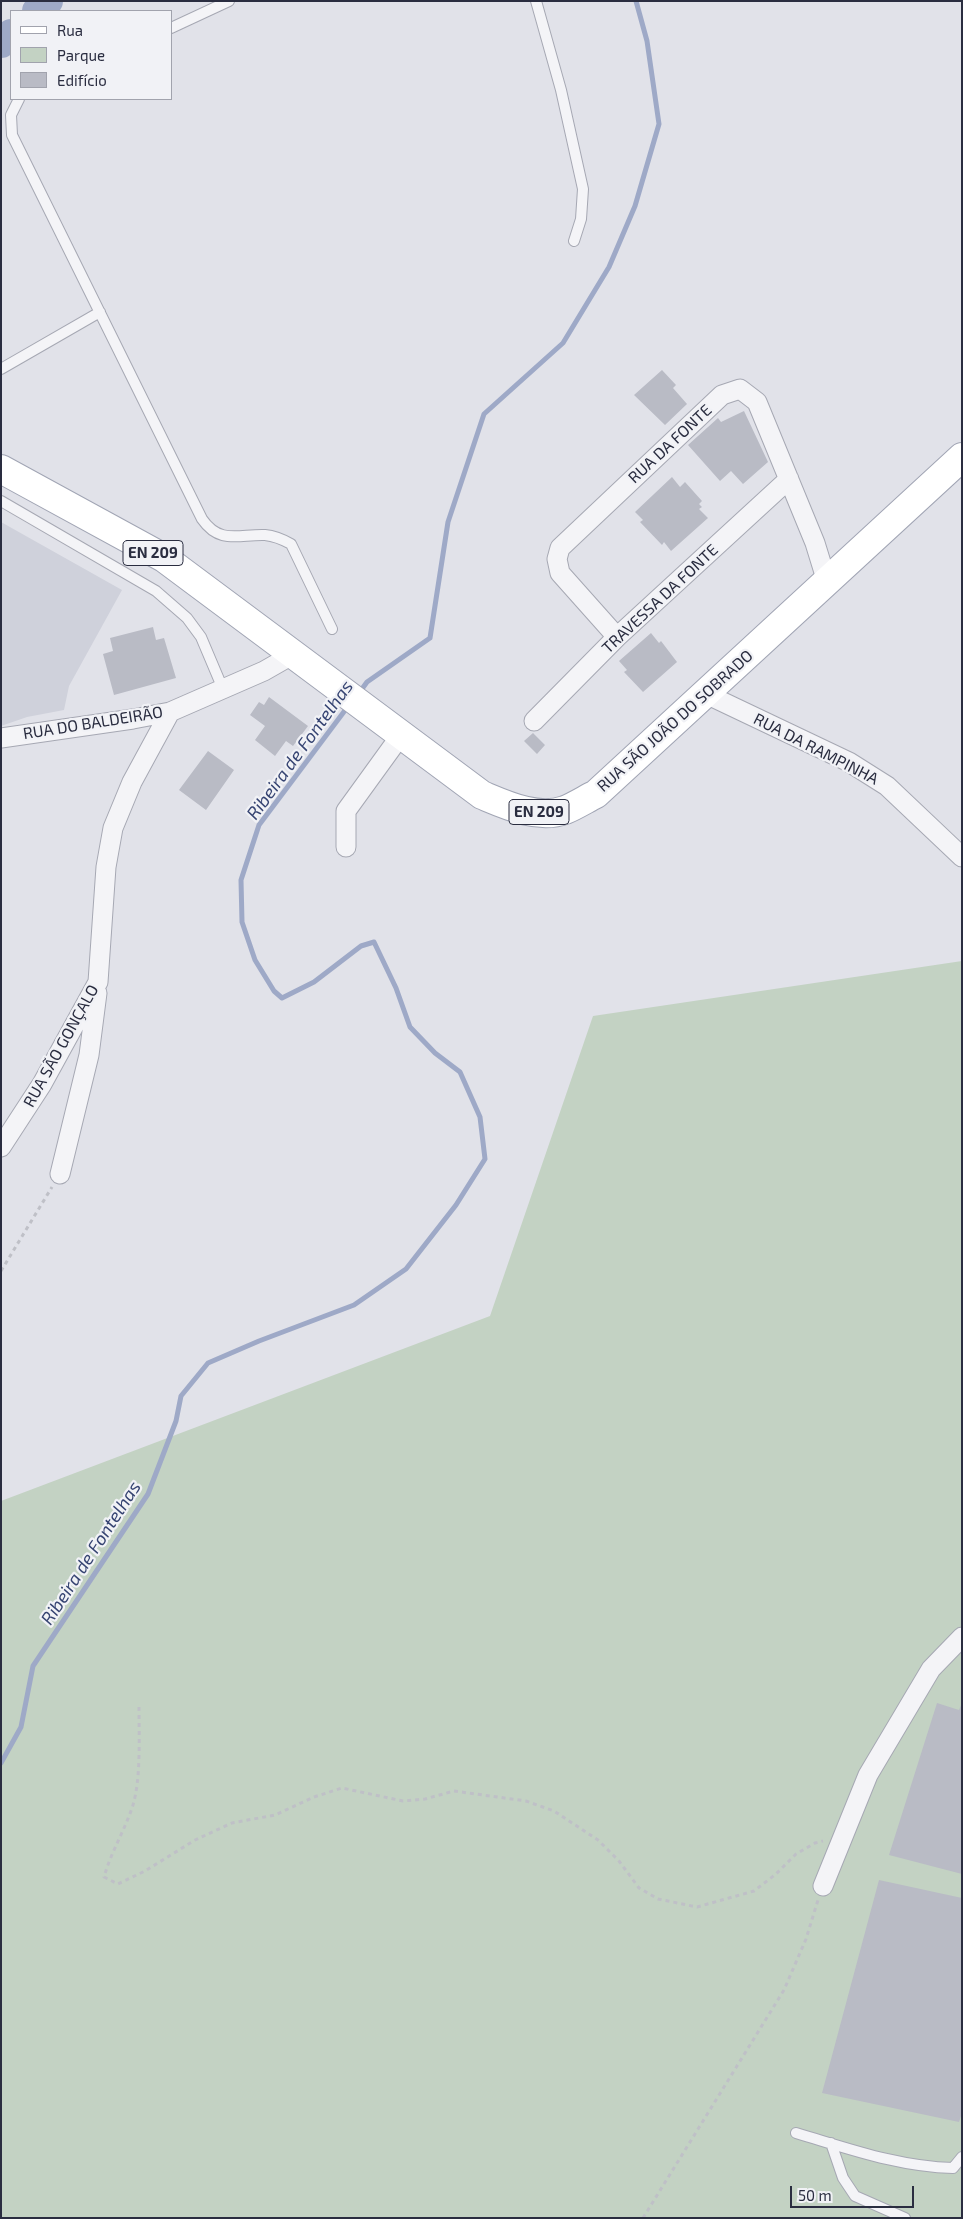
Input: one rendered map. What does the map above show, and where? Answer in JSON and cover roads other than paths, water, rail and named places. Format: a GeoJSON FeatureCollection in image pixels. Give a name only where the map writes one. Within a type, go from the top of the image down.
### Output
{"type":"FeatureCollection","features":[{"type":"Feature","properties":{"kind":"main road","name":"RUA SÃO JOÃO DO SOBRADO"},"geometry":{"type":"LineString","coordinates":[[1,469],[164,558],[482,795],[513,808],[538,812],[563,811],[596,794],[962,457]]}},
{"type":"Feature","properties":{"kind":"street","name":"RUA DA FONTE"},"geometry":{"type":"LineString","coordinates":[[617,637],[560,573],[557,559],[560,548],[722,395],[740,389],[756,402],[815,543],[827,582]]}},
{"type":"Feature","properties":{"kind":"street","name":"TRAVESSA DA FONTE"},"geometry":{"type":"LineString","coordinates":[[534,720],[617,637],[789,479]]}},
{"type":"Feature","properties":{"kind":"street"},"geometry":{"type":"LineString","coordinates":[[815,543],[848,562]]}},
{"type":"Feature","properties":{"kind":"street","name":"RUA DO BALDEIRÃO"},"geometry":{"type":"LineString","coordinates":[[1,738],[170,712],[264,671],[292,655]]}},
{"type":"Feature","properties":{"kind":"street","name":"RUA DA RAMPINHA"},"geometry":{"type":"LineString","coordinates":[[706,694],[849,762],[887,786],[962,857]]}},
{"type":"Feature","properties":{"kind":"street","name":"RUA SÃO GONÇALO"},"geometry":{"type":"LineString","coordinates":[[1,1147],[42,1084],[98,982],[106,867],[113,828],[132,782],[170,712]]}},
{"type":"Feature","properties":{"kind":"street"},"geometry":{"type":"LineString","coordinates":[[346,847],[346,811],[401,736]]}},
{"type":"Feature","properties":{"kind":"street"},"geometry":{"type":"LineString","coordinates":[[60,1174],[89,1055],[98,982]]}},
{"type":"Feature","properties":{"kind":"street"},"geometry":{"type":"LineString","coordinates":[[823,1886],[868,1775],[930,1669],[962,1637]]}},
{"type":"Feature","properties":{"kind":"lane"},"geometry":{"type":"LineString","coordinates":[[172,28],[229,1]]}},
{"type":"Feature","properties":{"kind":"lane"},"geometry":{"type":"LineString","coordinates":[[536,1],[561,90],[583,188],[582,219],[574,241]]}},
{"type":"Feature","properties":{"kind":"lane"},"geometry":{"type":"LineString","coordinates":[[18,100],[11,115],[12,135],[202,519],[209,530],[218,535],[229,537],[266,535],[278,537],[291,544],[332,630]]}},
{"type":"Feature","properties":{"kind":"lane"},"geometry":{"type":"LineString","coordinates":[[1,369],[100,312]]}},
{"type":"Feature","properties":{"kind":"lane"},"geometry":{"type":"LineString","coordinates":[[1,502],[156,591],[187,618],[201,637],[223,689]]}},
{"type":"Feature","properties":{"kind":"lane"},"geometry":{"type":"LineString","coordinates":[[796,2133],[882,2158],[928,2168],[953,2168],[962,2157]]}},
{"type":"Feature","properties":{"kind":"lane"},"geometry":{"type":"LineString","coordinates":[[831,2143],[843,2178],[855,2196],[904,2218]]}},
{"type":"Feature","properties":{"kind":"waterway"},"geometry":{"type":"LineString","coordinates":[[38,10],[48,1]]}},
{"type":"Feature","properties":{"kind":"waterway","name":"Ribeira de Fontelhas"},"geometry":{"type":"LineString","coordinates":[[359,693],[367,682],[430,638],[448,522],[484,414],[563,343],[609,267],[635,206],[659,124],[647,41],[636,1]]}},
{"type":"Feature","properties":{"kind":"waterway"},"geometry":{"type":"LineString","coordinates":[[1,43],[10,35]]}},
{"type":"Feature","properties":{"kind":"waterway","name":"Ribeira de Fontelhas"},"geometry":{"type":"LineString","coordinates":[[1,1763],[21,1727],[33,1666],[148,1494],[176,1421],[181,1396],[208,1363],[259,1341],[354,1305],[406,1269],[456,1205],[485,1159],[480,1117],[460,1072],[435,1053],[410,1027],[396,988],[374,942],[361,946],[314,982],[282,998],[274,991],[255,960],[242,922],[241,880],[259,825],[349,705]]}}]}
